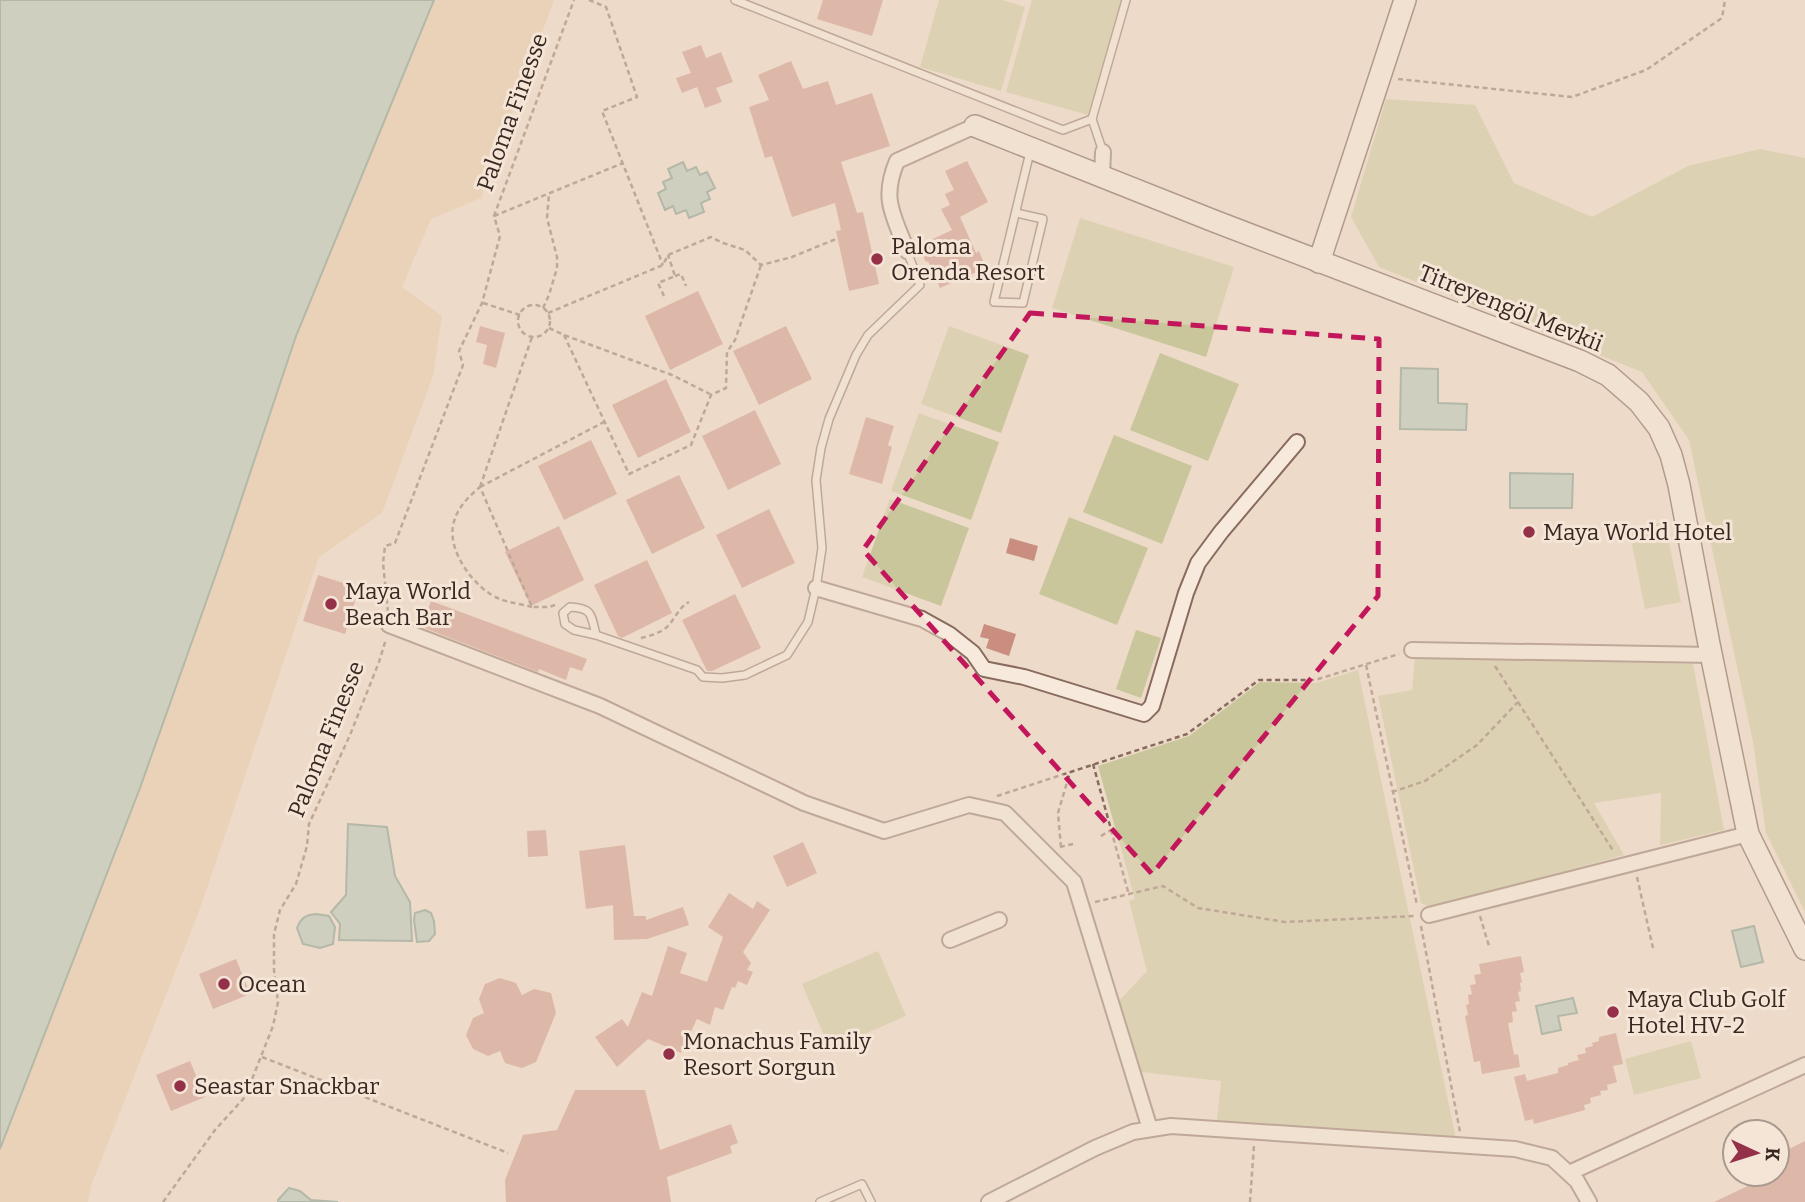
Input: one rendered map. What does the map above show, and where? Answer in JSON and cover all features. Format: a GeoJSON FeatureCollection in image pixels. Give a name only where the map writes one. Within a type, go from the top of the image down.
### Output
{"type":"FeatureCollection","features":[{"type":"Feature","properties":{"kind":"street"},"geometry":{"type":"LineString","coordinates":[[1319,262],[1405,0]]}},
{"type":"Feature","properties":{"kind":"street"},"geometry":{"type":"LineString","coordinates":[[907,251],[888,200],[889,179],[897,161],[975,126]]}},
{"type":"Feature","properties":{"kind":"street","name":"Titreyengöl Mevkii"},"geometry":{"type":"LineString","coordinates":[[975,126],[1319,262],[1580,360],[1608,375],[1639,402],[1659,428],[1671,455],[1679,485],[1748,834],[1805,949]]}},
{"type":"Feature","properties":{"kind":"street"},"geometry":{"type":"LineString","coordinates":[[1102,177],[1103,152]]}},
{"type":"Feature","properties":{"kind":"street"},"geometry":{"type":"LineString","coordinates":[[816,588],[922,619],[949,634],[972,653],[984,669],[1024,677],[1144,714],[1152,706],[1186,593],[1198,563],[1297,442]]}},
{"type":"Feature","properties":{"kind":"street"},"geometry":{"type":"LineString","coordinates":[[389,625],[600,706],[804,803],[884,831],[969,805],[1005,813],[1074,882],[1150,1129]]}},
{"type":"Feature","properties":{"kind":"street"},"geometry":{"type":"LineString","coordinates":[[1412,650],[1712,655]]}},
{"type":"Feature","properties":{"kind":"street"},"geometry":{"type":"LineString","coordinates":[[1424,915],[1748,834]]}},
{"type":"Feature","properties":{"kind":"street"},"geometry":{"type":"LineString","coordinates":[[950,940],[999,920]]}},
{"type":"Feature","properties":{"kind":"street"},"geometry":{"type":"LineString","coordinates":[[1569,1173],[1805,1065]]}},
{"type":"Feature","properties":{"kind":"street"},"geometry":{"type":"LineString","coordinates":[[989,1202],[1133,1132],[1171,1126],[1515,1149],[1552,1158],[1577,1181],[1589,1202]]}},
{"type":"Feature","properties":{"kind":"lane"},"geometry":{"type":"LineString","coordinates":[[735,0],[1063,130],[1092,119]]}},
{"type":"Feature","properties":{"kind":"lane"},"geometry":{"type":"LineString","coordinates":[[1103,152],[1092,119],[1126,0]]}},
{"type":"Feature","properties":{"kind":"lane"},"geometry":{"type":"LineString","coordinates":[[1016,213],[1043,219],[1023,303],[994,302],[1031,148]]}},
{"type":"Feature","properties":{"kind":"lane"},"geometry":{"type":"LineString","coordinates":[[596,635],[591,614],[583,607],[570,607],[563,613],[565,624],[574,629],[697,670],[703,677],[745,675],[787,655],[808,622],[816,588],[822,548],[816,481],[829,419],[856,355],[868,335],[920,285],[907,251]]}},
{"type":"Feature","properties":{"kind":"lane"},"geometry":{"type":"LineString","coordinates":[[820,1202],[862,1184],[871,1202]]}},
{"type":"Feature","properties":{"kind":"path","name":"Paloma Finesse"},"geometry":{"type":"LineString","coordinates":[[163,1202],[215,1130],[245,1097],[273,1026],[278,1002],[274,970],[274,934],[280,910],[296,884],[307,846],[309,824],[350,735],[379,662],[389,625],[383,563],[385,546],[395,543],[463,365],[459,351],[481,303],[500,236],[495,216],[574,0]]}},
{"type":"Feature","properties":{"kind":"path"},"geometry":{"type":"LineString","coordinates":[[589,0],[606,7],[637,97],[602,111],[663,265]]}},
{"type":"Feature","properties":{"kind":"path"},"geometry":{"type":"LineString","coordinates":[[1380,77],[1572,97],[1646,70],[1722,18],[1725,0]]}},
{"type":"Feature","properties":{"kind":"path"},"geometry":{"type":"LineString","coordinates":[[495,216],[623,163]]}},
{"type":"Feature","properties":{"kind":"path"},"geometry":{"type":"LineString","coordinates":[[543,308],[556,268],[547,218],[549,194]]}},
{"type":"Feature","properties":{"kind":"path"},"geometry":{"type":"LineString","coordinates":[[548,313],[663,265],[668,255],[710,237],[745,250],[761,265]]}},
{"type":"Feature","properties":{"kind":"path"},"geometry":{"type":"LineString","coordinates":[[761,265],[792,257],[836,239]]}},
{"type":"Feature","properties":{"kind":"path"},"geometry":{"type":"LineString","coordinates":[[668,255],[675,276]]}},
{"type":"Feature","properties":{"kind":"path"},"geometry":{"type":"LineString","coordinates":[[564,335],[629,474],[691,445],[711,395],[726,388],[727,352],[734,340],[761,265]]}},
{"type":"Feature","properties":{"kind":"path"},"geometry":{"type":"LineString","coordinates":[[664,296],[658,283],[681,274],[686,286]]}},
{"type":"Feature","properties":{"kind":"path"},"geometry":{"type":"LineString","coordinates":[[481,303],[520,315]]}},
{"type":"Feature","properties":{"kind":"path"},"geometry":{"type":"LineString","coordinates":[[529,306],[538,306],[548,313],[548,328],[541,335],[532,337],[520,328],[520,315],[529,306]]}},
{"type":"Feature","properties":{"kind":"path"},"geometry":{"type":"LineString","coordinates":[[548,328],[672,374],[711,395]]}},
{"type":"Feature","properties":{"kind":"path"},"geometry":{"type":"LineString","coordinates":[[532,337],[480,486],[532,607]]}},
{"type":"Feature","properties":{"kind":"path"},"geometry":{"type":"LineString","coordinates":[[561,603],[549,607],[532,607],[500,599],[482,589],[467,572],[455,548],[452,530],[464,501],[480,486],[605,421]]}},
{"type":"Feature","properties":{"kind":"path"},"geometry":{"type":"LineString","coordinates":[[635,639],[665,629],[681,606],[689,602]]}},
{"type":"Feature","properties":{"kind":"path"},"geometry":{"type":"LineString","coordinates":[[969,805],[1187,734],[1259,680],[1315,680],[1412,650]]}},
{"type":"Feature","properties":{"kind":"path"},"geometry":{"type":"LineString","coordinates":[[1486,651],[1628,864],[1653,948]]}},
{"type":"Feature","properties":{"kind":"path"},"geometry":{"type":"LineString","coordinates":[[1366,664],[1392,792],[1424,915],[1462,1146]]}},
{"type":"Feature","properties":{"kind":"path"},"geometry":{"type":"LineString","coordinates":[[1392,792],[1425,781],[1477,744],[1518,702]]}},
{"type":"Feature","properties":{"kind":"path"},"geometry":{"type":"LineString","coordinates":[[1093,764],[1129,895]]}},
{"type":"Feature","properties":{"kind":"path"},"geometry":{"type":"LineString","coordinates":[[1070,772],[1058,813],[1060,847],[1073,844]]}},
{"type":"Feature","properties":{"kind":"path"},"geometry":{"type":"LineString","coordinates":[[1101,836],[1111,830]]}},
{"type":"Feature","properties":{"kind":"path"},"geometry":{"type":"LineString","coordinates":[[1082,906],[1163,887],[1198,908],[1285,922],[1424,915]]}},
{"type":"Feature","properties":{"kind":"path"},"geometry":{"type":"LineString","coordinates":[[1476,903],[1489,946]]}},
{"type":"Feature","properties":{"kind":"path"},"geometry":{"type":"LineString","coordinates":[[262,1057],[508,1153]]}},
{"type":"Feature","properties":{"kind":"path"},"geometry":{"type":"LineString","coordinates":[[1250,1202],[1255,1131]]}},
{"type":"Feature","properties":{"kind":"highlighted area"},"geometry":{"type":"Polygon","coordinates":[[[1030,313],[1379,339],[1378,596],[1152,874],[863,550],[1030,313]]]}},
{"type":"Feature","properties":{"kind":"shaded area"},"geometry":{"type":"Polygon","coordinates":[[[0,0],[434,0],[296,336],[222,557],[140,788],[0,1149],[0,0]]]}},
{"type":"Feature","properties":{"kind":"shaded area"},"geometry":{"type":"Polygon","coordinates":[[[939,0],[1002,0],[1025,7],[1001,91],[920,67],[939,0]]]}},
{"type":"Feature","properties":{"kind":"shaded area"},"geometry":{"type":"Polygon","coordinates":[[[1032,0],[1121,0],[1088,115],[1006,92],[1032,0]]]}},
{"type":"Feature","properties":{"kind":"shaded area"},"geometry":{"type":"Polygon","coordinates":[[[1386,99],[1475,105],[1514,183],[1592,217],[1688,166],[1760,149],[1805,158],[1805,912],[1766,833],[1753,742],[1689,440],[1642,372],[1379,267],[1351,217],[1386,99]]]}},
{"type":"Feature","properties":{"kind":"shaded area"},"geometry":{"type":"Polygon","coordinates":[[[683,162],[687,171],[696,167],[700,175],[707,172],[715,188],[707,192],[710,199],[701,203],[704,212],[689,218],[686,210],[676,214],[673,206],[665,210],[658,193],[666,189],[663,182],[672,178],[668,169],[683,162]]]}},
{"type":"Feature","properties":{"kind":"shaded area"},"geometry":{"type":"Polygon","coordinates":[[[1080,218],[1234,267],[1206,357],[1052,308],[1080,218]]]}},
{"type":"Feature","properties":{"kind":"shaded area"},"geometry":{"type":"Polygon","coordinates":[[[949,326],[1029,355],[1001,433],[921,404],[949,326]]]}},
{"type":"Feature","properties":{"kind":"shaded area"},"geometry":{"type":"Polygon","coordinates":[[[1160,353],[1239,384],[1208,461],[1130,430],[1160,353]]]}},
{"type":"Feature","properties":{"kind":"shaded area"},"geometry":{"type":"Polygon","coordinates":[[[1401,368],[1438,369],[1438,403],[1467,404],[1466,430],[1400,429],[1401,368]]]}},
{"type":"Feature","properties":{"kind":"shaded area"},"geometry":{"type":"Polygon","coordinates":[[[919,413],[999,442],[971,520],[891,491],[919,413]]]}},
{"type":"Feature","properties":{"kind":"shaded area"},"geometry":{"type":"Polygon","coordinates":[[[1114,435],[1192,466],[1162,544],[1083,512],[1114,435]]]}},
{"type":"Feature","properties":{"kind":"shaded area"},"geometry":{"type":"Polygon","coordinates":[[[1510,473],[1573,474],[1572,508],[1510,508],[1510,473]]]}},
{"type":"Feature","properties":{"kind":"shaded area"},"geometry":{"type":"Polygon","coordinates":[[[890,499],[969,528],[941,606],[862,577],[890,499]]]}},
{"type":"Feature","properties":{"kind":"shaded area"},"geometry":{"type":"Polygon","coordinates":[[[1069,517],[1148,548],[1117,625],[1039,594],[1069,517]]]}},
{"type":"Feature","properties":{"kind":"shaded area"},"geometry":{"type":"Polygon","coordinates":[[[1665,522],[1681,602],[1645,609],[1629,529],[1665,522]]]}},
{"type":"Feature","properties":{"kind":"shaded area"},"geometry":{"type":"Polygon","coordinates":[[[1136,630],[1161,638],[1141,698],[1116,689],[1136,630]]]}},
{"type":"Feature","properties":{"kind":"shaded area"},"geometry":{"type":"Polygon","coordinates":[[[1415,656],[1693,664],[1724,830],[1660,845],[1661,793],[1594,803],[1624,855],[1430,907],[1421,903],[1378,696],[1412,690],[1415,656]]]}},
{"type":"Feature","properties":{"kind":"shaded area"},"geometry":{"type":"Polygon","coordinates":[[[1358,670],[1456,1139],[1217,1121],[1221,1081],[1141,1072],[1119,1001],[1147,971],[1129,901],[1135,899],[1098,766],[1189,736],[1260,682],[1316,683],[1358,670]]]}},
{"type":"Feature","properties":{"kind":"shaded area"},"geometry":{"type":"Polygon","coordinates":[[[348,824],[387,827],[395,876],[410,902],[412,941],[339,940],[340,924],[331,912],[346,895],[348,824]]]}},
{"type":"Feature","properties":{"kind":"shaded area"},"geometry":{"type":"Polygon","coordinates":[[[425,910],[431,913],[435,934],[429,941],[417,942],[415,913],[425,910]]]}},
{"type":"Feature","properties":{"kind":"shaded area"},"geometry":{"type":"Polygon","coordinates":[[[316,914],[329,916],[335,927],[333,944],[320,948],[303,944],[297,928],[304,918],[316,914]]]}},
{"type":"Feature","properties":{"kind":"shaded area"},"geometry":{"type":"Polygon","coordinates":[[[1754,926],[1763,962],[1741,967],[1732,931],[1754,926]]]}},
{"type":"Feature","properties":{"kind":"shaded area"},"geometry":{"type":"Polygon","coordinates":[[[878,951],[906,1016],[830,1049],[802,984],[878,951]]]}},
{"type":"Feature","properties":{"kind":"shaded area"},"geometry":{"type":"Polygon","coordinates":[[[1573,998],[1577,1013],[1558,1016],[1561,1030],[1542,1034],[1536,1006],[1573,998]]]}},
{"type":"Feature","properties":{"kind":"shaded area"},"geometry":{"type":"Polygon","coordinates":[[[1691,1041],[1701,1078],[1634,1095],[1625,1059],[1691,1041]]]}},
{"type":"Feature","properties":{"kind":"shaded area"},"geometry":{"type":"Polygon","coordinates":[[[289,1188],[300,1191],[311,1200],[338,1202],[278,1202],[289,1188]]]}},
{"type":"Feature","properties":{"kind":"sand"},"geometry":{"type":"Polygon","coordinates":[[[434,0],[554,0],[481,198],[431,219],[402,287],[442,316],[433,376],[382,513],[319,557],[201,906],[91,1186],[88,1202],[0,1202],[0,1149],[140,788],[222,557],[296,336],[434,0]]]}},
{"type":"Feature","properties":{"kind":"building"},"geometry":{"type":"Polygon","coordinates":[[[823,0],[883,0],[872,36],[817,19],[823,0]]]}},
{"type":"Feature","properties":{"kind":"building"},"geometry":{"type":"Polygon","coordinates":[[[701,45],[706,58],[721,52],[733,82],[716,88],[722,102],[705,108],[697,87],[682,93],[676,78],[691,73],[682,52],[701,45]]]}},
{"type":"Feature","properties":{"kind":"building"},"geometry":{"type":"Polygon","coordinates":[[[791,61],[803,89],[828,81],[836,105],[872,93],[890,146],[841,162],[857,213],[863,212],[879,284],[849,291],[836,231],[841,230],[835,203],[792,217],[772,156],[765,158],[749,107],[769,100],[758,75],[791,61]]]}},
{"type":"Feature","properties":{"kind":"building"},"geometry":{"type":"Polygon","coordinates":[[[967,161],[988,202],[960,217],[986,268],[940,288],[918,246],[952,230],[941,209],[950,205],[945,194],[954,190],[945,171],[967,161]]]}},
{"type":"Feature","properties":{"kind":"building"},"geometry":{"type":"Polygon","coordinates":[[[698,291],[723,344],[670,370],[645,316],[698,291]]]}},
{"type":"Feature","properties":{"kind":"building"},"geometry":{"type":"Polygon","coordinates":[[[480,326],[505,333],[496,368],[483,364],[487,345],[476,342],[480,326]]]}},
{"type":"Feature","properties":{"kind":"building"},"geometry":{"type":"Polygon","coordinates":[[[786,326],[812,379],[759,405],[733,351],[786,326]]]}},
{"type":"Feature","properties":{"kind":"building"},"geometry":{"type":"Polygon","coordinates":[[[666,379],[691,432],[638,458],[612,405],[666,379]]]}},
{"type":"Feature","properties":{"kind":"building"},"geometry":{"type":"Polygon","coordinates":[[[755,410],[781,464],[728,490],[702,436],[755,410]]]}},
{"type":"Feature","properties":{"kind":"building"},"geometry":{"type":"Polygon","coordinates":[[[866,417],[894,426],[888,445],[892,447],[882,484],[849,474],[866,417]]]}},
{"type":"Feature","properties":{"kind":"building"},"geometry":{"type":"Polygon","coordinates":[[[591,440],[617,494],[564,520],[538,466],[591,440]]]}},
{"type":"Feature","properties":{"kind":"building"},"geometry":{"type":"Polygon","coordinates":[[[679,475],[705,528],[652,554],[626,500],[679,475]]]}},
{"type":"Feature","properties":{"kind":"building"},"geometry":{"type":"Polygon","coordinates":[[[769,509],[795,563],[742,588],[716,535],[769,509]]]}},
{"type":"Feature","properties":{"kind":"building"},"geometry":{"type":"Polygon","coordinates":[[[559,526],[584,580],[531,606],[505,552],[559,526]]]}},
{"type":"Feature","properties":{"kind":"building"},"geometry":{"type":"Polygon","coordinates":[[[1010,538],[1038,546],[1034,561],[1006,553],[1010,538]]]}},
{"type":"Feature","properties":{"kind":"building"},"geometry":{"type":"Polygon","coordinates":[[[647,560],[672,613],[622,638],[618,636],[594,585],[647,560]]]}},
{"type":"Feature","properties":{"kind":"building","name":"Maya World Beach Bar"},"geometry":{"type":"Polygon","coordinates":[[[318,575],[359,588],[345,634],[303,621],[318,575]]]}},
{"type":"Feature","properties":{"kind":"building"},"geometry":{"type":"Polygon","coordinates":[[[735,594],[761,648],[707,671],[682,620],[735,594]]]}},
{"type":"Feature","properties":{"kind":"building"},"geometry":{"type":"Polygon","coordinates":[[[431,601],[587,659],[582,671],[570,667],[566,680],[539,669],[538,672],[414,624],[419,610],[427,613],[431,601]]]}},
{"type":"Feature","properties":{"kind":"building"},"geometry":{"type":"Polygon","coordinates":[[[984,624],[1016,634],[1009,656],[986,648],[989,639],[980,637],[984,624]]]}},
{"type":"Feature","properties":{"kind":"building"},"geometry":{"type":"Polygon","coordinates":[[[546,830],[548,856],[528,857],[527,831],[546,830]]]}},
{"type":"Feature","properties":{"kind":"building"},"geometry":{"type":"Polygon","coordinates":[[[803,842],[817,873],[787,887],[773,856],[803,842]]]}},
{"type":"Feature","properties":{"kind":"building"},"geometry":{"type":"Polygon","coordinates":[[[625,845],[634,916],[646,916],[646,920],[683,907],[689,925],[647,939],[614,940],[613,905],[586,909],[579,851],[625,845]]]}},
{"type":"Feature","properties":{"kind":"building"},"geometry":{"type":"Polygon","coordinates":[[[729,893],[753,909],[757,901],[770,910],[743,952],[751,963],[747,970],[753,972],[747,985],[738,981],[735,988],[732,987],[723,1010],[715,1007],[710,1025],[697,1019],[681,1053],[648,1039],[617,1067],[595,1037],[622,1019],[628,1027],[642,992],[652,996],[668,946],[687,953],[680,973],[707,982],[723,937],[708,927],[729,893]]]}},
{"type":"Feature","properties":{"kind":"building"},"geometry":{"type":"Polygon","coordinates":[[[1521,956],[1524,972],[1520,973],[1520,1001],[1515,1002],[1517,1011],[1512,1012],[1513,1022],[1508,1023],[1514,1055],[1518,1054],[1520,1067],[1482,1074],[1480,1061],[1474,1062],[1465,1016],[1468,1015],[1468,995],[1472,994],[1470,985],[1476,984],[1474,975],[1481,974],[1479,964],[1521,956]]]}},
{"type":"Feature","properties":{"kind":"building","name":"Ocean"},"geometry":{"type":"Polygon","coordinates":[[[236,959],[250,994],[213,1009],[199,974],[236,959]]]}},
{"type":"Feature","properties":{"kind":"building"},"geometry":{"type":"Polygon","coordinates":[[[500,978],[516,983],[522,995],[534,989],[551,993],[556,1013],[536,1062],[522,1068],[505,1063],[500,1051],[488,1056],[473,1049],[466,1035],[473,1018],[484,1013],[479,999],[485,984],[500,978]]]}},
{"type":"Feature","properties":{"kind":"building"},"geometry":{"type":"Polygon","coordinates":[[[1616,1033],[1623,1064],[1613,1066],[1617,1082],[1607,1085],[1608,1090],[1600,1091],[1601,1095],[1590,1098],[1591,1103],[1584,1105],[1585,1110],[1534,1124],[1533,1119],[1525,1121],[1514,1077],[1525,1074],[1527,1081],[1558,1073],[1558,1068],[1579,1060],[1577,1055],[1586,1053],[1585,1048],[1593,1046],[1592,1043],[1599,1041],[1599,1037],[1616,1033]]]}},
{"type":"Feature","properties":{"kind":"building","name":"Seastar Snackbar"},"geometry":{"type":"Polygon","coordinates":[[[190,1061],[205,1097],[171,1111],[156,1075],[190,1061]]]}},
{"type":"Feature","properties":{"kind":"building"},"geometry":{"type":"Polygon","coordinates":[[[575,1090],[645,1090],[660,1150],[731,1124],[738,1143],[730,1146],[732,1153],[667,1177],[671,1202],[506,1202],[505,1180],[523,1135],[557,1130],[575,1090]]]}},
{"type":"Feature","properties":{"kind":"building"},"geometry":{"type":"Polygon","coordinates":[[[1805,1141],[1805,1202],[1714,1202],[1744,1188],[1791,1188],[1791,1148],[1805,1141]]]}},
{"type":"Feature","properties":{"kind":"place","name":"Paloma Orenda Resort"},"geometry":{"type":"Point","coordinates":[877,259]}},
{"type":"Feature","properties":{"kind":"place","name":"Maya World Hotel"},"geometry":{"type":"Point","coordinates":[1529,532]}},
{"type":"Feature","properties":{"kind":"place","name":"Maya World Beach Bar"},"geometry":{"type":"Point","coordinates":[331,604]}},
{"type":"Feature","properties":{"kind":"place","name":"Ocean"},"geometry":{"type":"Point","coordinates":[224,984]}},
{"type":"Feature","properties":{"kind":"place","name":"Maya Club Golf Hotel HV-2"},"geometry":{"type":"Point","coordinates":[1613,1012]}},
{"type":"Feature","properties":{"kind":"place","name":"Monachus Family Resort Sorgun"},"geometry":{"type":"Point","coordinates":[669,1054]}},
{"type":"Feature","properties":{"kind":"place","name":"Seastar Snackbar"},"geometry":{"type":"Point","coordinates":[180,1086]}}]}
